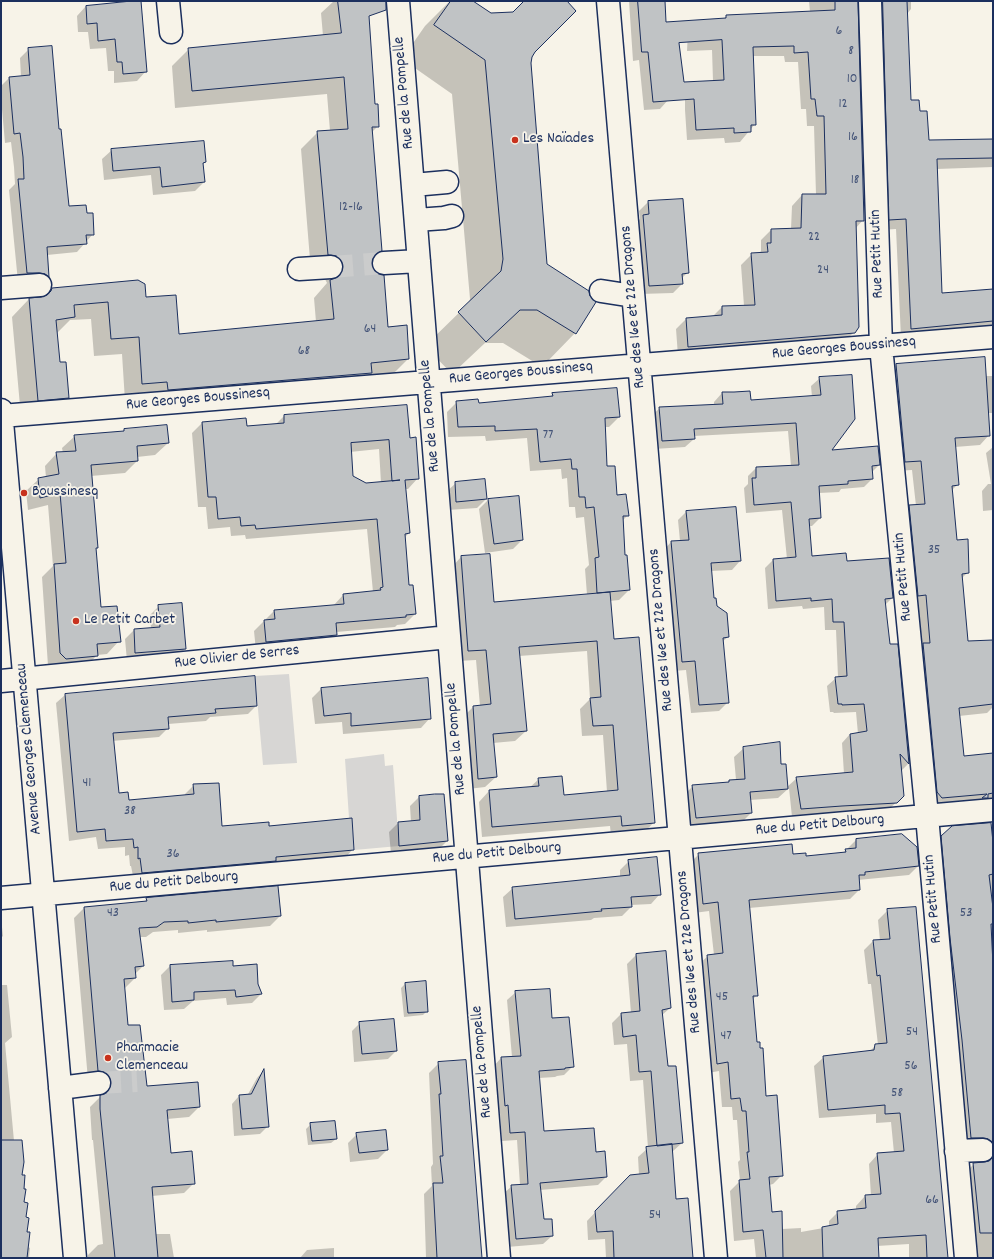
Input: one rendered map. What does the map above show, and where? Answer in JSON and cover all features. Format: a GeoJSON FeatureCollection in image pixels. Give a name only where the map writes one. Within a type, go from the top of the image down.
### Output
{"type":"FeatureCollection","features":[{"type":"Feature","properties":{"kind":"street"},"geometry":{"type":"LineString","coordinates":[[168,1],[171,32]]}},
{"type":"Feature","properties":{"kind":"street","name":"Rue de la Pompelle"},"geometry":{"type":"LineString","coordinates":[[398,1],[499,1258]]}},
{"type":"Feature","properties":{"kind":"street","name":"Rue des 16e et 22e Dragons"},"geometry":{"type":"LineString","coordinates":[[608,1],[716,1258]]}},
{"type":"Feature","properties":{"kind":"street","name":"Rue Petit Hutin"},"geometry":{"type":"LineString","coordinates":[[870,1],[881,346],[927,816],[966,1258]]}},
{"type":"Feature","properties":{"kind":"street"},"geometry":{"type":"LineString","coordinates":[[413,185],[448,182]]}},
{"type":"Feature","properties":{"kind":"street"},"geometry":{"type":"LineString","coordinates":[[416,220],[452,216]]}},
{"type":"Feature","properties":{"kind":"street"},"geometry":{"type":"LineString","coordinates":[[384,263],[419,261]]}},
{"type":"Feature","properties":{"kind":"street"},"geometry":{"type":"LineString","coordinates":[[299,269],[331,267]]}},
{"type":"Feature","properties":{"kind":"street"},"geometry":{"type":"LineString","coordinates":[[1,288],[40,285]]}},
{"type":"Feature","properties":{"kind":"street"},"geometry":{"type":"LineString","coordinates":[[601,291],[633,296]]}},
{"type":"Feature","properties":{"kind":"street","name":"Rue Georges Boussinesq"},"geometry":{"type":"LineString","coordinates":[[1,416],[993,337]]}},
{"type":"Feature","properties":{"kind":"street","name":"Avenue Georges Clemenceau"},"geometry":{"type":"LineString","coordinates":[[1,410],[75,1258]]}},
{"type":"Feature","properties":{"kind":"street","name":"Rue Olivier de Serres"},"geometry":{"type":"LineString","coordinates":[[1,681],[449,637]]}},
{"type":"Feature","properties":{"kind":"street","name":"Rue du Petit Delbourg"},"geometry":{"type":"LineString","coordinates":[[1,898],[993,810]]}},
{"type":"Feature","properties":{"kind":"street"},"geometry":{"type":"LineString","coordinates":[[60,1088],[99,1084]]}},
{"type":"Feature","properties":{"kind":"street"},"geometry":{"type":"LineString","coordinates":[[956,1151],[983,1150]]}},
{"type":"Feature","properties":{"kind":"shaded area"},"geometry":{"type":"Polygon","coordinates":[[[289,674],[297,763],[263,765],[255,676],[289,674]]]}},
{"type":"Feature","properties":{"kind":"shaded area"},"geometry":{"type":"Polygon","coordinates":[[[384,754],[385,766],[393,765],[399,846],[354,850],[352,818],[349,818],[345,759],[384,754]]]}},
{"type":"Feature","properties":{"kind":"building"},"geometry":{"type":"Polygon","coordinates":[[[141,1],[147,72],[123,74],[122,62],[117,62],[115,39],[98,41],[97,23],[87,24],[86,6],[141,1]]]}},
{"type":"Feature","properties":{"kind":"building"},"geometry":{"type":"Polygon","coordinates":[[[338,1],[386,1],[386,10],[369,16],[375,104],[378,104],[379,127],[372,127],[382,251],[373,257],[372,264],[374,270],[378,274],[384,275],[388,327],[407,325],[409,359],[371,363],[372,373],[168,390],[167,382],[142,384],[139,337],[111,339],[108,302],[74,305],[75,317],[56,320],[60,362],[66,362],[69,398],[38,401],[29,298],[47,295],[52,288],[138,280],[145,284],[146,297],[176,295],[179,334],[334,319],[330,280],[338,277],[342,272],[343,266],[341,260],[337,256],[328,255],[317,131],[348,129],[344,77],[192,91],[188,48],[341,33],[338,1]]]}},
{"type":"Feature","properties":{"kind":"building","name":"Les Naïades"},"geometry":{"type":"Polygon","coordinates":[[[451,1],[473,1],[491,13],[513,12],[524,1],[567,1],[576,11],[535,52],[531,63],[547,264],[589,291],[590,296],[596,302],[576,334],[537,310],[520,310],[486,342],[458,312],[501,271],[503,259],[485,60],[434,25],[451,1]]]}},
{"type":"Feature","properties":{"kind":"building"},"geometry":{"type":"Polygon","coordinates":[[[638,1],[665,1],[666,22],[726,18],[726,15],[835,10],[835,1],[858,1],[864,221],[856,221],[859,327],[855,333],[688,347],[686,318],[722,315],[722,306],[755,305],[751,253],[768,252],[767,243],[771,243],[771,229],[801,228],[802,194],[826,194],[824,116],[817,116],[815,99],[811,99],[808,52],[794,53],[794,46],[753,47],[756,125],[751,125],[751,132],[734,133],[734,128],[696,130],[694,99],[653,102],[648,52],[642,52],[638,1]],[[722,40],[679,43],[684,82],[724,80],[722,40]]]}},
{"type":"Feature","properties":{"kind":"building"},"geometry":{"type":"Polygon","coordinates":[[[883,1],[907,1],[911,100],[919,100],[920,111],[927,111],[929,140],[993,139],[993,158],[937,159],[942,293],[993,289],[993,321],[911,329],[906,219],[889,220],[883,1]]]}},
{"type":"Feature","properties":{"kind":"building"},"geometry":{"type":"Polygon","coordinates":[[[52,46],[59,129],[61,129],[69,206],[86,205],[87,213],[93,213],[94,235],[86,235],[87,244],[47,247],[49,277],[45,274],[27,273],[18,179],[24,179],[23,157],[20,133],[14,134],[9,77],[30,75],[28,48],[52,46]]]}},
{"type":"Feature","properties":{"kind":"building"},"geometry":{"type":"Polygon","coordinates":[[[204,141],[206,162],[203,163],[205,182],[162,187],[160,167],[113,171],[111,149],[204,141]]]}},
{"type":"Feature","properties":{"kind":"building"},"geometry":{"type":"Polygon","coordinates":[[[683,199],[689,273],[682,274],[683,284],[649,286],[643,215],[649,214],[648,201],[683,199]]]}},
{"type":"Feature","properties":{"kind":"building"},"geometry":{"type":"Polygon","coordinates":[[[985,357],[990,436],[955,438],[959,485],[952,486],[957,540],[968,539],[969,573],[962,574],[968,641],[993,640],[993,704],[959,708],[964,756],[993,753],[993,793],[988,794],[988,798],[982,798],[987,794],[942,798],[937,792],[923,643],[930,643],[926,595],[918,596],[909,505],[925,504],[921,461],[905,462],[896,364],[985,357]]]}},
{"type":"Feature","properties":{"kind":"building"},"geometry":{"type":"Polygon","coordinates":[[[852,375],[855,419],[832,450],[878,446],[880,465],[872,466],[873,479],[848,481],[848,484],[819,486],[821,518],[809,519],[812,556],[846,553],[847,561],[889,558],[893,598],[885,599],[890,644],[898,644],[909,764],[900,754],[904,796],[897,803],[801,809],[796,777],[853,772],[850,734],[867,731],[864,704],[838,704],[835,677],[847,676],[844,622],[833,622],[832,599],[811,601],[811,598],[776,601],[773,559],[796,557],[791,502],[754,505],[752,478],[756,478],[756,467],[799,465],[796,423],[694,429],[695,439],[662,441],[659,407],[723,404],[722,392],[750,391],[751,400],[821,395],[819,377],[852,375]]]}},
{"type":"Feature","properties":{"kind":"building"},"geometry":{"type":"Polygon","coordinates":[[[617,388],[620,417],[605,418],[607,466],[615,466],[617,495],[626,494],[629,516],[623,516],[625,555],[627,555],[630,590],[597,593],[595,558],[599,557],[594,507],[586,508],[585,497],[579,497],[577,469],[572,469],[571,459],[540,462],[537,429],[495,431],[495,426],[458,427],[456,401],[478,399],[479,403],[553,396],[552,393],[617,388]]]}},
{"type":"Feature","properties":{"kind":"building"},"geometry":{"type":"Polygon","coordinates":[[[407,405],[410,438],[416,437],[419,479],[405,480],[410,533],[405,534],[409,585],[413,585],[416,614],[406,615],[406,617],[336,623],[337,635],[266,642],[264,620],[275,619],[274,610],[344,604],[343,594],[381,590],[380,588],[383,587],[377,519],[256,529],[255,525],[241,526],[240,517],[218,519],[216,497],[208,497],[202,422],[246,418],[247,426],[284,423],[284,415],[407,405]],[[389,440],[351,443],[353,476],[366,483],[392,481],[389,440]]]}},
{"type":"Feature","properties":{"kind":"building"},"geometry":{"type":"Polygon","coordinates":[[[167,425],[169,443],[137,446],[138,461],[91,465],[101,607],[117,606],[121,642],[97,644],[98,656],[66,659],[60,653],[54,564],[66,563],[60,493],[40,498],[38,478],[59,474],[56,452],[76,451],[74,435],[124,431],[124,429],[167,425]]]}},
{"type":"Feature","properties":{"kind":"building"},"geometry":{"type":"Polygon","coordinates":[[[485,479],[487,499],[456,502],[455,482],[485,479]]]}},
{"type":"Feature","properties":{"kind":"building"},"geometry":{"type":"Polygon","coordinates":[[[519,496],[523,540],[494,544],[488,499],[519,496]]]}},
{"type":"Feature","properties":{"kind":"building"},"geometry":{"type":"Polygon","coordinates":[[[736,507],[741,561],[711,563],[714,598],[716,598],[717,606],[727,613],[729,637],[723,638],[729,703],[699,705],[695,661],[682,662],[671,541],[689,540],[686,511],[736,507]]]}},
{"type":"Feature","properties":{"kind":"building"},"geometry":{"type":"Polygon","coordinates":[[[490,554],[494,602],[610,592],[614,639],[639,637],[655,823],[622,826],[621,816],[492,827],[489,790],[539,786],[538,778],[562,776],[564,795],[618,790],[613,725],[593,726],[590,698],[601,697],[597,641],[519,647],[527,731],[493,734],[497,777],[478,779],[473,706],[491,704],[486,650],[468,651],[461,556],[490,554]]]}},
{"type":"Feature","properties":{"kind":"building"},"geometry":{"type":"Polygon","coordinates":[[[182,603],[186,649],[135,653],[134,629],[160,627],[158,605],[182,603]]]}},
{"type":"Feature","properties":{"kind":"building"},"geometry":{"type":"Polygon","coordinates":[[[255,676],[257,706],[215,709],[216,713],[168,717],[169,729],[113,733],[119,793],[128,792],[129,800],[194,794],[193,784],[219,783],[222,826],[269,822],[269,826],[352,818],[354,850],[276,857],[276,861],[142,873],[140,858],[138,859],[138,847],[134,848],[133,839],[106,841],[105,829],[77,832],[65,694],[255,676]]]}},
{"type":"Feature","properties":{"kind":"building"},"geometry":{"type":"Polygon","coordinates":[[[428,678],[431,719],[351,726],[351,713],[324,716],[321,688],[428,678]]]}},
{"type":"Feature","properties":{"kind":"building"},"geometry":{"type":"Polygon","coordinates":[[[780,742],[781,764],[786,764],[788,789],[750,792],[752,813],[696,818],[692,785],[745,779],[743,747],[780,742]]]}},
{"type":"Feature","properties":{"kind":"building"},"geometry":{"type":"Polygon","coordinates":[[[444,794],[448,841],[399,846],[398,822],[420,820],[419,796],[444,794]]]}},
{"type":"Feature","properties":{"kind":"building"},"geometry":{"type":"Polygon","coordinates":[[[991,823],[993,842],[993,874],[989,875],[993,908],[993,924],[991,924],[993,965],[993,1143],[988,1139],[971,1138],[941,836],[952,826],[991,823]]]}},
{"type":"Feature","properties":{"kind":"building"},"geometry":{"type":"Polygon","coordinates":[[[902,834],[917,847],[919,866],[865,872],[865,875],[859,875],[860,890],[749,900],[758,996],[753,996],[757,1042],[760,1042],[760,1048],[763,1048],[766,1096],[777,1095],[783,1176],[769,1177],[772,1212],[782,1211],[783,1258],[766,1258],[763,1230],[743,1232],[739,1180],[750,1179],[747,1152],[749,1152],[746,1111],[742,1111],[740,1098],[731,1099],[728,1062],[717,1064],[707,955],[723,953],[718,902],[703,904],[698,853],[792,844],[793,854],[806,853],[806,856],[846,852],[845,849],[856,848],[856,839],[902,834]]]}},
{"type":"Feature","properties":{"kind":"building"},"geometry":{"type":"Polygon","coordinates":[[[657,857],[661,895],[631,897],[632,907],[515,919],[512,887],[630,875],[628,860],[657,857]]]}},
{"type":"Feature","properties":{"kind":"building"},"geometry":{"type":"Polygon","coordinates":[[[278,886],[281,916],[216,922],[216,920],[188,923],[188,921],[164,922],[157,927],[139,928],[144,966],[135,967],[136,978],[124,979],[128,1025],[140,1025],[147,1086],[198,1082],[200,1107],[167,1110],[171,1153],[192,1151],[195,1184],[152,1187],[158,1258],[115,1258],[100,1109],[100,1095],[107,1093],[111,1082],[109,1075],[98,1071],[84,907],[147,901],[146,898],[278,886]]]}},
{"type":"Feature","properties":{"kind":"building"},"geometry":{"type":"Polygon","coordinates":[[[916,907],[948,1258],[927,1258],[926,1235],[878,1238],[879,1258],[823,1258],[822,1227],[838,1224],[837,1211],[866,1208],[865,1195],[881,1194],[877,1153],[904,1151],[900,1113],[885,1114],[885,1105],[828,1110],[823,1056],[874,1050],[875,1044],[887,1043],[880,975],[877,976],[873,940],[890,939],[887,909],[916,907]]]}},
{"type":"Feature","properties":{"kind":"building"},"geometry":{"type":"Polygon","coordinates":[[[666,951],[671,1008],[662,1010],[668,1066],[676,1066],[683,1143],[657,1146],[651,1071],[639,1072],[636,1035],[623,1037],[621,1013],[640,1011],[636,954],[666,951]]]}},
{"type":"Feature","properties":{"kind":"building"},"geometry":{"type":"Polygon","coordinates":[[[233,961],[233,966],[257,964],[258,984],[262,994],[236,997],[235,990],[194,992],[194,1000],[172,1002],[170,965],[233,961]]]}},
{"type":"Feature","properties":{"kind":"building"},"geometry":{"type":"Polygon","coordinates":[[[426,981],[428,1012],[408,1013],[405,983],[426,981]]]}},
{"type":"Feature","properties":{"kind":"building"},"geometry":{"type":"Polygon","coordinates":[[[550,989],[552,1018],[569,1017],[574,1067],[539,1071],[544,1131],[594,1128],[596,1152],[605,1151],[607,1177],[540,1183],[544,1219],[552,1219],[553,1236],[516,1239],[511,1185],[528,1184],[525,1132],[510,1133],[508,1105],[505,1106],[501,1057],[521,1056],[515,991],[550,989]]]}},
{"type":"Feature","properties":{"kind":"building"},"geometry":{"type":"Polygon","coordinates":[[[394,1019],[397,1051],[362,1054],[359,1022],[394,1019]]]}},
{"type":"Feature","properties":{"kind":"building"},"geometry":{"type":"Polygon","coordinates":[[[466,1060],[482,1258],[437,1258],[433,1183],[443,1183],[440,1156],[443,1156],[439,1094],[441,1094],[438,1062],[466,1060]]]}},
{"type":"Feature","properties":{"kind":"building"},"geometry":{"type":"Polygon","coordinates":[[[264,1069],[269,1127],[242,1129],[239,1095],[251,1094],[264,1069]]]}},
{"type":"Feature","properties":{"kind":"building"},"geometry":{"type":"Polygon","coordinates":[[[335,1121],[337,1139],[312,1141],[310,1123],[335,1121]]]}},
{"type":"Feature","properties":{"kind":"building"},"geometry":{"type":"Polygon","coordinates":[[[386,1130],[388,1150],[359,1153],[356,1133],[386,1130]]]}},
{"type":"Feature","properties":{"kind":"building"},"geometry":{"type":"Polygon","coordinates":[[[1,1140],[22,1140],[24,1162],[22,1175],[25,1175],[24,1189],[26,1189],[24,1202],[28,1203],[26,1217],[29,1218],[27,1232],[30,1232],[27,1258],[1,1258],[1,1140]]]}},
{"type":"Feature","properties":{"kind":"building"},"geometry":{"type":"Polygon","coordinates":[[[672,1144],[676,1199],[688,1198],[693,1258],[614,1258],[613,1231],[597,1232],[595,1211],[630,1175],[649,1173],[646,1147],[672,1144]]]}},
{"type":"Feature","properties":{"kind":"building"},"geometry":{"type":"Polygon","coordinates":[[[993,1157],[993,1233],[980,1233],[973,1163],[989,1161],[993,1157]]]}},
{"type":"Feature","properties":{"kind":"tunnel"},"geometry":{"type":"LineString","coordinates":[[331,267],[384,263]]}},
{"type":"Feature","properties":{"kind":"tunnel"},"geometry":{"type":"LineString","coordinates":[[99,1083],[137,1081]]}},
{"type":"Feature","properties":{"kind":"place","name":"Les Naïades"},"geometry":{"type":"Point","coordinates":[515,140]}},
{"type":"Feature","properties":{"kind":"place","name":"Boussinesq"},"geometry":{"type":"Point","coordinates":[24,493]}},
{"type":"Feature","properties":{"kind":"place","name":"Le Petit Carbet"},"geometry":{"type":"Point","coordinates":[76,621]}},
{"type":"Feature","properties":{"kind":"place","name":"Pharmacie Clemenceau"},"geometry":{"type":"Point","coordinates":[108,1058]}}]}
